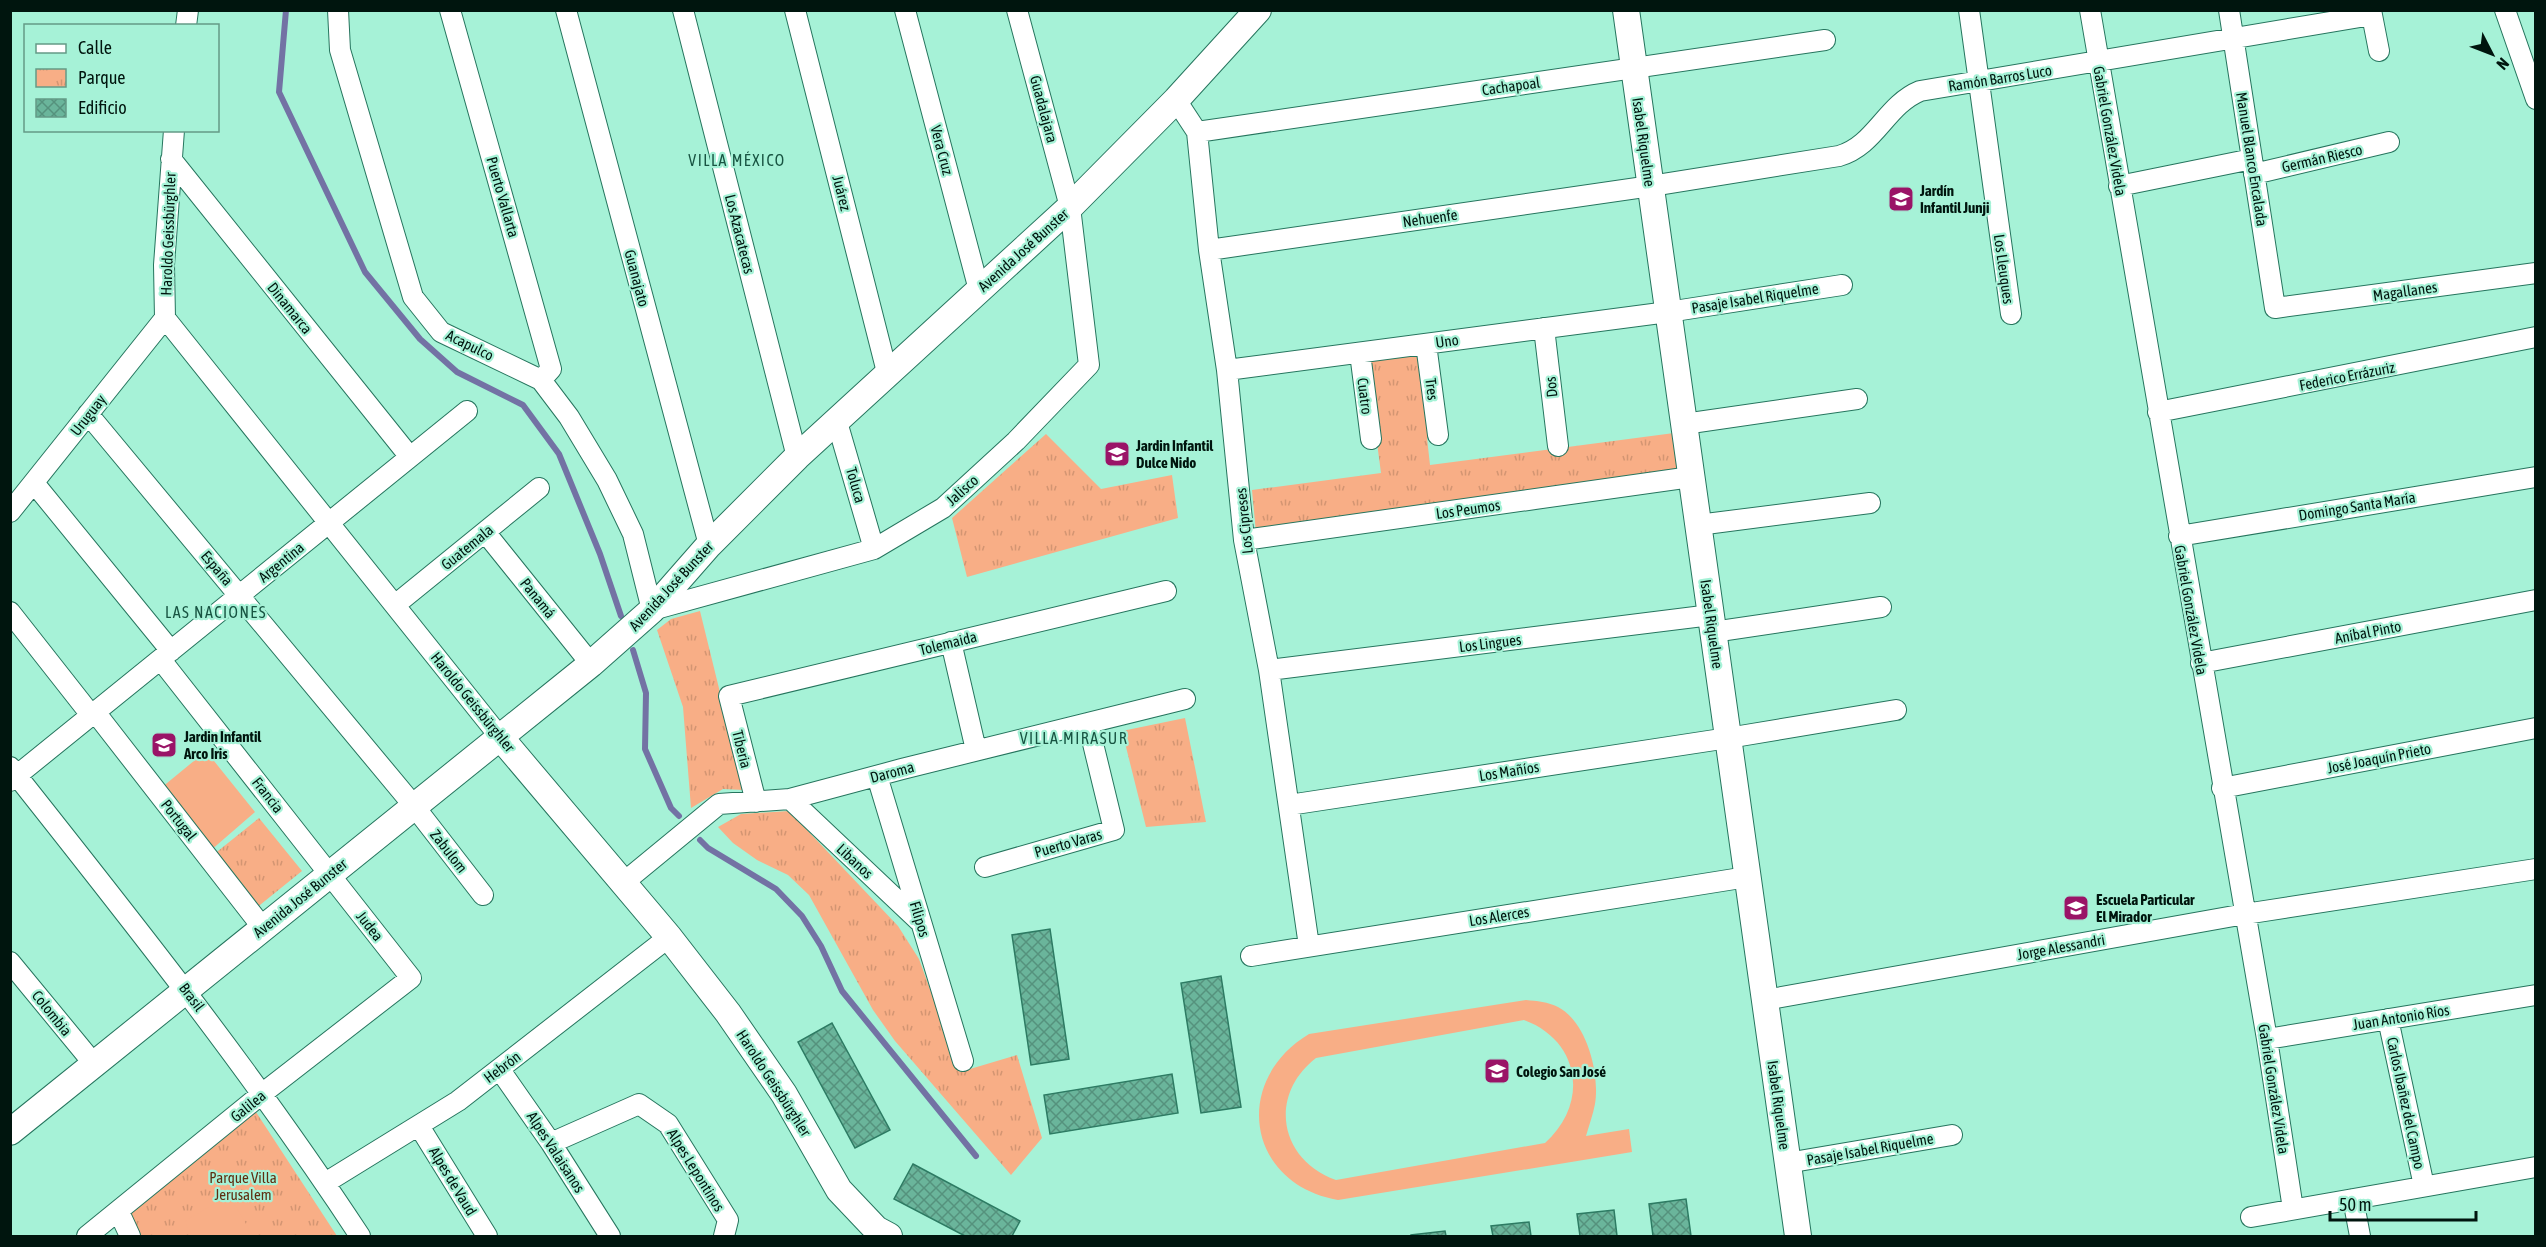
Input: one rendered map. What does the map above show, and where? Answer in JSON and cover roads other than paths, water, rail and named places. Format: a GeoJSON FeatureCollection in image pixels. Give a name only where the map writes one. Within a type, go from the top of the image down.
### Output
{"type":"FeatureCollection","features":[{"type":"Feature","properties":{"kind":"street","name":"Acapulco"},"geometry":{"type":"LineString","coordinates":[[338,10],[340,50],[413,297],[441,332],[541,380],[569,417],[607,480],[633,534],[652,610]]}},
{"type":"Feature","properties":{"kind":"street","name":"Puerto Vallarta"},"geometry":{"type":"LineString","coordinates":[[450,10],[551,369],[541,380]]}},
{"type":"Feature","properties":{"kind":"street","name":"Guanajato"},"geometry":{"type":"LineString","coordinates":[[566,10],[709,545]]}},
{"type":"Feature","properties":{"kind":"street","name":"Los Azacatecas"},"geometry":{"type":"LineString","coordinates":[[683,10],[797,457]]}},
{"type":"Feature","properties":{"kind":"street","name":"Juárez"},"geometry":{"type":"LineString","coordinates":[[795,10],[888,376]]}},
{"type":"Feature","properties":{"kind":"street","name":"Vera Cruz"},"geometry":{"type":"LineString","coordinates":[[905,10],[980,290]]}},
{"type":"Feature","properties":{"kind":"street","name":"Guadalajara"},"geometry":{"type":"LineString","coordinates":[[1017,10],[1070,207]]}},
{"type":"Feature","properties":{"kind":"street","name":"Avenida José Bunster"},"geometry":{"type":"LineString","coordinates":[[11,1131],[591,664],[652,610],[709,545],[797,457],[1070,207],[1176,100],[1258,10]]}},
{"type":"Feature","properties":{"kind":"street","name":"Isabel Riquelme"},"geometry":{"type":"LineString","coordinates":[[1626,10],[1798,1236]]}},
{"type":"Feature","properties":{"kind":"street","name":"Los Lleuques"},"geometry":{"type":"LineString","coordinates":[[1969,10],[2010,314]]}},
{"type":"Feature","properties":{"kind":"street","name":"Gabriel González Videla"},"geometry":{"type":"LineString","coordinates":[[2090,10],[2200,663],[2267,1039],[2293,1209]]}},
{"type":"Feature","properties":{"kind":"street","name":"Manuel Blanco Encalada"},"geometry":{"type":"LineString","coordinates":[[2229,10],[2275,308]]}},
{"type":"Feature","properties":{"kind":"street"},"geometry":{"type":"LineString","coordinates":[[2505,10],[2535,99]]}},
{"type":"Feature","properties":{"kind":"street","name":"Ramón Barros Luco"},"geometry":{"type":"LineString","coordinates":[[1650,186],[1851,153],[1862,146],[1908,96],[1920,91],[2233,39],[2372,13]]}},
{"type":"Feature","properties":{"kind":"street"},"geometry":{"type":"LineString","coordinates":[[2372,13],[2379,51]]}},
{"type":"Feature","properties":{"kind":"street","name":"Cachapoal"},"geometry":{"type":"LineString","coordinates":[[1197,132],[1825,40]]}},
{"type":"Feature","properties":{"kind":"street","name":"Los Cipreses"},"geometry":{"type":"LineString","coordinates":[[1176,100],[1197,132],[1209,250],[1227,370],[1244,540],[1269,670],[1308,946]]}},
{"type":"Feature","properties":{"kind":"street","name":"Haroldo Geissbürghler"},"geometry":{"type":"LineString","coordinates":[[174,132],[164,265],[165,318],[500,737],[669,937],[728,1013],[783,1094],[839,1190],[876,1229],[889,1236]]}},
{"type":"Feature","properties":{"kind":"street","name":"Germán Riesco"},"geometry":{"type":"LineString","coordinates":[[2119,186],[2390,142]]}},
{"type":"Feature","properties":{"kind":"street","name":"Dinamarca"},"geometry":{"type":"LineString","coordinates":[[171,159],[410,457]]}},
{"type":"Feature","properties":{"kind":"street","name":"Nehuenfe"},"geometry":{"type":"LineString","coordinates":[[1209,250],[1650,186]]}},
{"type":"Feature","properties":{"kind":"street","name":"Jalisco"},"geometry":{"type":"LineString","coordinates":[[652,610],[874,549],[943,508],[1016,441],[1089,365],[1070,207]]}},
{"type":"Feature","properties":{"kind":"street","name":"Magallanes"},"geometry":{"type":"LineString","coordinates":[[2275,308],[2535,273]]}},
{"type":"Feature","properties":{"kind":"street","name":"Pasaje Isabel Riquelme"},"geometry":{"type":"LineString","coordinates":[[1668,312],[1842,285]]}},
{"type":"Feature","properties":{"kind":"street","name":"Uno"},"geometry":{"type":"LineString","coordinates":[[1227,370],[1668,312]]}},
{"type":"Feature","properties":{"kind":"street","name":"Uruguay"},"geometry":{"type":"LineString","coordinates":[[10,512],[165,318]]}},
{"type":"Feature","properties":{"kind":"street","name":"Dos"},"geometry":{"type":"LineString","coordinates":[[1544,328],[1558,446]]}},
{"type":"Feature","properties":{"kind":"street","name":"Federico Errázuriz"},"geometry":{"type":"LineString","coordinates":[[2158,412],[2535,337]]}},
{"type":"Feature","properties":{"kind":"street","name":"Tres"},"geometry":{"type":"LineString","coordinates":[[1426,344],[1438,435]]}},
{"type":"Feature","properties":{"kind":"street","name":"Cuatro"},"geometry":{"type":"LineString","coordinates":[[1360,353],[1371,439]]}},
{"type":"Feature","properties":{"kind":"street"},"geometry":{"type":"LineString","coordinates":[[1684,424],[1857,399]]}},
{"type":"Feature","properties":{"kind":"street","name":"Argentina"},"geometry":{"type":"LineString","coordinates":[[13,775],[93,714],[467,411]]}},
{"type":"Feature","properties":{"kind":"street","name":"España"},"geometry":{"type":"LineString","coordinates":[[88,414],[414,806]]}},
{"type":"Feature","properties":{"kind":"street","name":"Toluca"},"geometry":{"type":"LineString","coordinates":[[837,422],[874,549]]}},
{"type":"Feature","properties":{"kind":"street","name":"Los Peumos"},"geometry":{"type":"LineString","coordinates":[[1244,540],[1691,477]]}},
{"type":"Feature","properties":{"kind":"street","name":"Domingo Santa María"},"geometry":{"type":"LineString","coordinates":[[2179,536],[2535,477]]}},
{"type":"Feature","properties":{"kind":"street","name":"Francia"},"geometry":{"type":"LineString","coordinates":[[34,483],[330,874]]}},
{"type":"Feature","properties":{"kind":"street","name":"Guatemala"},"geometry":{"type":"LineString","coordinates":[[395,604],[539,488]]}},
{"type":"Feature","properties":{"kind":"street"},"geometry":{"type":"LineString","coordinates":[[1698,525],[1870,503]]}},
{"type":"Feature","properties":{"kind":"street","name":"Panamá"},"geometry":{"type":"LineString","coordinates":[[485,532],[591,664]]}},
{"type":"Feature","properties":{"kind":"street","name":"Tolemaida"},"geometry":{"type":"LineString","coordinates":[[729,696],[1166,591]]}},
{"type":"Feature","properties":{"kind":"street","name":"Aníbal Pinto"},"geometry":{"type":"LineString","coordinates":[[2200,663],[2535,600]]}},
{"type":"Feature","properties":{"kind":"street"},"geometry":{"type":"LineString","coordinates":[[1712,624],[1881,607]]}},
{"type":"Feature","properties":{"kind":"street","name":"Portugal"},"geometry":{"type":"LineString","coordinates":[[10,612],[262,928]]}},
{"type":"Feature","properties":{"kind":"street","name":"Los Lingues"},"geometry":{"type":"LineString","coordinates":[[1269,670],[1712,624]]}},
{"type":"Feature","properties":{"kind":"street"},"geometry":{"type":"LineString","coordinates":[[951,642],[976,750]]}},
{"type":"Feature","properties":{"kind":"street","name":"Tiberia"},"geometry":{"type":"LineString","coordinates":[[729,696],[756,802]]}},
{"type":"Feature","properties":{"kind":"street","name":"Daroma"},"geometry":{"type":"LineString","coordinates":[[623,883],[719,804],[790,799],[976,750],[1185,699]]}},
{"type":"Feature","properties":{"kind":"street"},"geometry":{"type":"LineString","coordinates":[[1728,738],[1896,710]]}},
{"type":"Feature","properties":{"kind":"street","name":"Puerto Varas"},"geometry":{"type":"LineString","coordinates":[[985,867],[1114,830],[1088,723]]}},
{"type":"Feature","properties":{"kind":"street","name":"José Joaquín Prieto"},"geometry":{"type":"LineString","coordinates":[[2222,788],[2535,728]]}},
{"type":"Feature","properties":{"kind":"street","name":"Los Mañíos"},"geometry":{"type":"LineString","coordinates":[[1289,805],[1728,738]]}},
{"type":"Feature","properties":{"kind":"street","name":"Brasil"},"geometry":{"type":"LineString","coordinates":[[13,775],[187,990],[263,1093],[360,1236]]}},
{"type":"Feature","properties":{"kind":"street","name":"Filipos"},"geometry":{"type":"LineString","coordinates":[[877,776],[963,1061]]}},
{"type":"Feature","properties":{"kind":"street","name":"Libanos"},"geometry":{"type":"LineString","coordinates":[[790,799],[921,923]]}},
{"type":"Feature","properties":{"kind":"street","name":"Zabulom"},"geometry":{"type":"LineString","coordinates":[[414,806],[483,895]]}},
{"type":"Feature","properties":{"kind":"street","name":"Jorge Alessandri"},"geometry":{"type":"LineString","coordinates":[[1765,1000],[2245,914],[2535,869]]}},
{"type":"Feature","properties":{"kind":"street","name":"Judea"},"geometry":{"type":"LineString","coordinates":[[330,874],[411,978]]}},
{"type":"Feature","properties":{"kind":"street","name":"Los Alerces"},"geometry":{"type":"LineString","coordinates":[[1251,956],[1747,877]]}},
{"type":"Feature","properties":{"kind":"street","name":"Hebrón"},"geometry":{"type":"LineString","coordinates":[[325,1183],[419,1126],[500,1070],[669,937]]}},
{"type":"Feature","properties":{"kind":"street","name":"Colombia"},"geometry":{"type":"LineString","coordinates":[[10,962],[94,1064]]}},
{"type":"Feature","properties":{"kind":"street","name":"Galilea"},"geometry":{"type":"LineString","coordinates":[[87,1236],[263,1093],[411,978]]}},
{"type":"Feature","properties":{"kind":"street","name":"Juan Antonio Ríos"},"geometry":{"type":"LineString","coordinates":[[2267,1039],[2535,995]]}},
{"type":"Feature","properties":{"kind":"street","name":"Carlos Ibañez del Campo"},"geometry":{"type":"LineString","coordinates":[[2388,1019],[2424,1186]]}},
{"type":"Feature","properties":{"kind":"street","name":"Alpes Valaisanos"},"geometry":{"type":"LineString","coordinates":[[500,1070],[551,1143],[610,1236]]}},
{"type":"Feature","properties":{"kind":"street","name":"Alpes Lepontinos"},"geometry":{"type":"LineString","coordinates":[[551,1143],[639,1104],[668,1124],[728,1220],[724,1236]]}},
{"type":"Feature","properties":{"kind":"street","name":"Alpes de Vaud"},"geometry":{"type":"LineString","coordinates":[[419,1126],[487,1236]]}},
{"type":"Feature","properties":{"kind":"street","name":"Pasaje Isabel Riquelme"},"geometry":{"type":"LineString","coordinates":[[1787,1163],[1952,1135]]}},
{"type":"Feature","properties":{"kind":"street"},"geometry":{"type":"LineString","coordinates":[[2251,1217],[2535,1167]]}},
{"type":"Feature","properties":{"kind":"street"},"geometry":{"type":"LineString","coordinates":[[2353,1199],[2360,1236]]}},
{"type":"Feature","properties":{"kind":"street"},"geometry":{"type":"LineString","coordinates":[[119,1212],[130,1236]]}},
{"type":"Feature","properties":{"kind":"waterway"},"geometry":{"type":"LineString","coordinates":[[286,10],[279,92],[365,272],[420,339],[457,372],[523,405],[559,454],[600,554],[621,616]]}},
{"type":"Feature","properties":{"kind":"waterway"},"geometry":{"type":"LineString","coordinates":[[633,650],[646,693],[645,749],[671,808],[679,816]]}},
{"type":"Feature","properties":{"kind":"waterway"},"geometry":{"type":"LineString","coordinates":[[700,840],[708,848],[776,889],[802,916],[821,946],[842,991],[976,1156]]}},
{"type":"Feature","properties":{"kind":"place","name":"Jardín Infantil Junji"},"geometry":{"type":"Point","coordinates":[1901,199]}},
{"type":"Feature","properties":{"kind":"place","name":"Jardin Infantil Dulce Nido"},"geometry":{"type":"Point","coordinates":[1117,454]}},
{"type":"Feature","properties":{"kind":"place","name":"Jardin Infantil Arco Iris"},"geometry":{"type":"Point","coordinates":[164,745]}},
{"type":"Feature","properties":{"kind":"place","name":"Escuela Particular El Mirador"},"geometry":{"type":"Point","coordinates":[2076,908]}},
{"type":"Feature","properties":{"kind":"place","name":"Colegio San José"},"geometry":{"type":"Point","coordinates":[1497,1071]}},
{"type":"Feature","properties":{"kind":"district","name":"VILLA MÉXICO"},"geometry":{"type":"Point","coordinates":[737,160]}},
{"type":"Feature","properties":{"kind":"district","name":"LAS NACIONES"},"geometry":{"type":"Point","coordinates":[216,612]}},
{"type":"Feature","properties":{"kind":"district","name":"VILLA MIRASUR"},"geometry":{"type":"Point","coordinates":[1074,738]}},
{"type":"Feature","properties":{"kind":"park label","name":"Parque Villa Jerusalem"},"geometry":{"type":"Point","coordinates":[243,1186]}}]}
